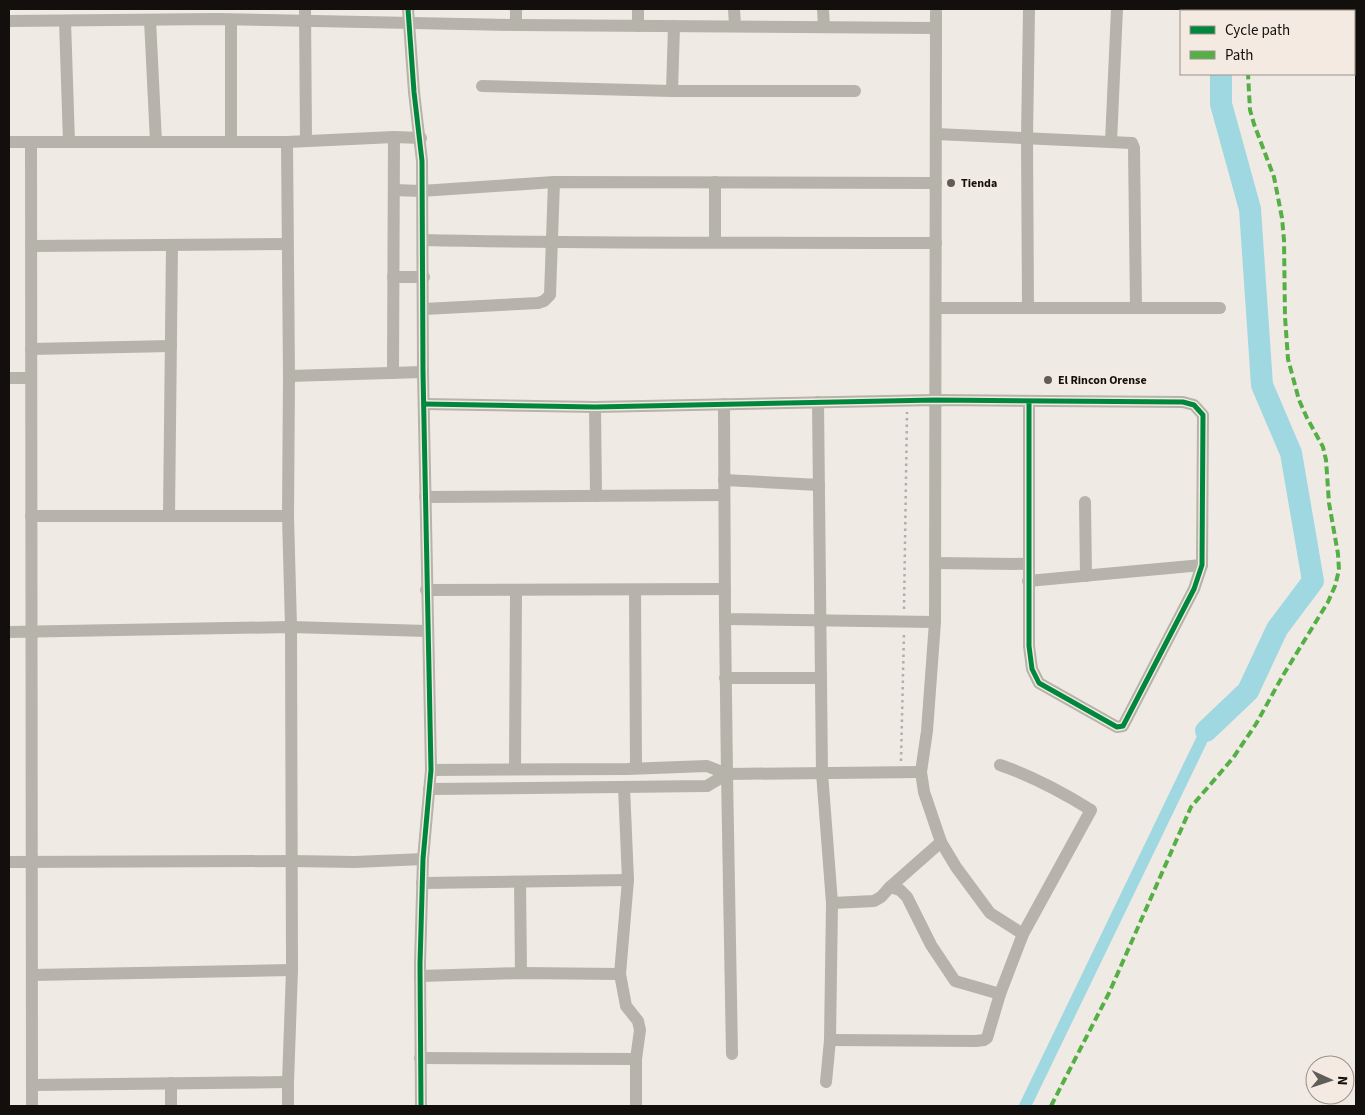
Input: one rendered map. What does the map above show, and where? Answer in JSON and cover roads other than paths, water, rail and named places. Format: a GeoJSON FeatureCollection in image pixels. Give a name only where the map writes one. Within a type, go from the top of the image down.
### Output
{"type":"FeatureCollection","features":[{"type":"Feature","properties":{"kind":"street"},"geometry":{"type":"LineString","coordinates":[[408,9],[414,92],[421,138],[426,590],[431,770],[422,883],[420,976],[421,1106]]}},
{"type":"Feature","properties":{"kind":"street"},"geometry":{"type":"LineString","coordinates":[[516,9],[516,25]]}},
{"type":"Feature","properties":{"kind":"street"},"geometry":{"type":"LineString","coordinates":[[638,9],[638,26]]}},
{"type":"Feature","properties":{"kind":"street"},"geometry":{"type":"LineString","coordinates":[[734,9],[735,26]]}},
{"type":"Feature","properties":{"kind":"street"},"geometry":{"type":"LineString","coordinates":[[823,9],[824,27]]}},
{"type":"Feature","properties":{"kind":"street"},"geometry":{"type":"LineString","coordinates":[[936,9],[935,622],[921,772],[924,792],[941,842],[956,867],[990,912],[1024,934]]}},
{"type":"Feature","properties":{"kind":"street"},"geometry":{"type":"LineString","coordinates":[[1028,308],[1027,138],[1029,9]]}},
{"type":"Feature","properties":{"kind":"street"},"geometry":{"type":"LineString","coordinates":[[1111,142],[1117,9]]}},
{"type":"Feature","properties":{"kind":"street"},"geometry":{"type":"LineString","coordinates":[[9,22],[34,15],[66,21],[150,20],[216,14],[231,20],[305,15],[408,22],[516,25],[936,28]]}},
{"type":"Feature","properties":{"kind":"street"},"geometry":{"type":"LineString","coordinates":[[305,15],[306,141]]}},
{"type":"Feature","properties":{"kind":"street"},"geometry":{"type":"LineString","coordinates":[[150,20],[156,142]]}},
{"type":"Feature","properties":{"kind":"street"},"geometry":{"type":"LineString","coordinates":[[231,20],[231,142]]}},
{"type":"Feature","properties":{"kind":"street"},"geometry":{"type":"LineString","coordinates":[[66,21],[69,142]]}},
{"type":"Feature","properties":{"kind":"street"},"geometry":{"type":"LineString","coordinates":[[672,91],[674,26]]}},
{"type":"Feature","properties":{"kind":"street"},"geometry":{"type":"LineString","coordinates":[[482,86],[672,91],[856,91]]}},
{"type":"Feature","properties":{"kind":"street"},"geometry":{"type":"LineString","coordinates":[[936,134],[1132,144],[1134,148],[1136,308]]}},
{"type":"Feature","properties":{"kind":"street"},"geometry":{"type":"LineString","coordinates":[[9,142],[287,142],[394,137],[421,138]]}},
{"type":"Feature","properties":{"kind":"street"},"geometry":{"type":"LineString","coordinates":[[393,373],[394,137]]}},
{"type":"Feature","properties":{"kind":"street"},"geometry":{"type":"LineString","coordinates":[[31,142],[32,1106]]}},
{"type":"Feature","properties":{"kind":"street"},"geometry":{"type":"LineString","coordinates":[[287,142],[290,376],[288,516],[291,627],[292,861],[292,970],[288,1106]]}},
{"type":"Feature","properties":{"kind":"street"},"geometry":{"type":"LineString","coordinates":[[394,190],[421,191],[554,182],[936,183]]}},
{"type":"Feature","properties":{"kind":"street"},"geometry":{"type":"LineString","coordinates":[[424,309],[538,303],[544,301],[550,295],[554,182]]}},
{"type":"Feature","properties":{"kind":"street"},"geometry":{"type":"LineString","coordinates":[[715,182],[715,242]]}},
{"type":"Feature","properties":{"kind":"street"},"geometry":{"type":"LineString","coordinates":[[423,240],[552,243],[936,243]]}},
{"type":"Feature","properties":{"kind":"street"},"geometry":{"type":"LineString","coordinates":[[31,246],[287,244]]}},
{"type":"Feature","properties":{"kind":"street"},"geometry":{"type":"LineString","coordinates":[[169,516],[172,245]]}},
{"type":"Feature","properties":{"kind":"street"},"geometry":{"type":"LineString","coordinates":[[393,277],[424,277]]}},
{"type":"Feature","properties":{"kind":"street"},"geometry":{"type":"LineString","coordinates":[[936,308],[1220,308]]}},
{"type":"Feature","properties":{"kind":"street"},"geometry":{"type":"LineString","coordinates":[[31,348],[171,346]]}},
{"type":"Feature","properties":{"kind":"street"},"geometry":{"type":"LineString","coordinates":[[290,376],[423,372]]}},
{"type":"Feature","properties":{"kind":"street"},"geometry":{"type":"LineString","coordinates":[[9,378],[31,378]]}},
{"type":"Feature","properties":{"kind":"street"},"geometry":{"type":"LineString","coordinates":[[424,404],[595,407],[936,400],[1183,402],[1194,405],[1203,415],[1202,564],[1194,589],[1123,726],[1120,727],[1039,683],[1032,669],[1028,581],[1029,401]]}},
{"type":"Feature","properties":{"kind":"street"},"geometry":{"type":"LineString","coordinates":[[818,402],[822,773],[832,903],[830,1040],[826,1082]]}},
{"type":"Feature","properties":{"kind":"street"},"geometry":{"type":"LineString","coordinates":[[724,404],[726,774],[732,1054]]}},
{"type":"Feature","properties":{"kind":"street"},"geometry":{"type":"LineString","coordinates":[[595,407],[596,496]]}},
{"type":"Feature","properties":{"kind":"street"},"geometry":{"type":"LineString","coordinates":[[724,480],[819,485]]}},
{"type":"Feature","properties":{"kind":"street"},"geometry":{"type":"LineString","coordinates":[[425,497],[724,495]]}},
{"type":"Feature","properties":{"kind":"street"},"geometry":{"type":"LineString","coordinates":[[1085,502],[1086,576]]}},
{"type":"Feature","properties":{"kind":"street"},"geometry":{"type":"LineString","coordinates":[[31,516],[288,516]]}},
{"type":"Feature","properties":{"kind":"street"},"geometry":{"type":"LineString","coordinates":[[935,563],[1029,564]]}},
{"type":"Feature","properties":{"kind":"street"},"geometry":{"type":"LineString","coordinates":[[1028,581],[1202,564]]}},
{"type":"Feature","properties":{"kind":"street"},"geometry":{"type":"LineString","coordinates":[[426,590],[725,589]]}},
{"type":"Feature","properties":{"kind":"street"},"geometry":{"type":"LineString","coordinates":[[516,590],[516,769]]}},
{"type":"Feature","properties":{"kind":"street"},"geometry":{"type":"LineString","coordinates":[[635,590],[636,768]]}},
{"type":"Feature","properties":{"kind":"street"},"geometry":{"type":"LineString","coordinates":[[725,619],[935,622]]}},
{"type":"Feature","properties":{"kind":"street"},"geometry":{"type":"LineString","coordinates":[[9,632],[291,627],[427,631]]}},
{"type":"Feature","properties":{"kind":"street"},"geometry":{"type":"LineString","coordinates":[[725,678],[821,678]]}},
{"type":"Feature","properties":{"kind":"street"},"geometry":{"type":"LineString","coordinates":[[830,1040],[984,1040],[987,1038],[1000,994],[1024,934],[1091,810],[1018,771],[1000,765]]}},
{"type":"Feature","properties":{"kind":"street"},"geometry":{"type":"LineString","coordinates":[[431,770],[707,766],[726,774],[921,772]]}},
{"type":"Feature","properties":{"kind":"street"},"geometry":{"type":"LineString","coordinates":[[429,789],[707,786],[726,774]]}},
{"type":"Feature","properties":{"kind":"street"},"geometry":{"type":"LineString","coordinates":[[624,787],[628,880],[620,974],[626,1006],[638,1021],[640,1030],[636,1059],[636,1106]]}},
{"type":"Feature","properties":{"kind":"street"},"geometry":{"type":"LineString","coordinates":[[832,903],[874,901],[881,897],[941,842]]}},
{"type":"Feature","properties":{"kind":"street"},"geometry":{"type":"LineString","coordinates":[[9,862],[355,862],[423,858]]}},
{"type":"Feature","properties":{"kind":"street"},"geometry":{"type":"LineString","coordinates":[[422,883],[628,880]]}},
{"type":"Feature","properties":{"kind":"street"},"geometry":{"type":"LineString","coordinates":[[520,882],[521,973]]}},
{"type":"Feature","properties":{"kind":"street"},"geometry":{"type":"LineString","coordinates":[[890,887],[900,890],[907,897],[931,945],[955,981],[1000,994]]}},
{"type":"Feature","properties":{"kind":"street"},"geometry":{"type":"LineString","coordinates":[[32,975],[292,970]]}},
{"type":"Feature","properties":{"kind":"street"},"geometry":{"type":"LineString","coordinates":[[420,976],[521,973],[620,974]]}},
{"type":"Feature","properties":{"kind":"street"},"geometry":{"type":"LineString","coordinates":[[420,1058],[636,1059]]}},
{"type":"Feature","properties":{"kind":"street"},"geometry":{"type":"LineString","coordinates":[[32,1085],[288,1082]]}},
{"type":"Feature","properties":{"kind":"street"},"geometry":{"type":"LineString","coordinates":[[171,1083],[171,1106]]}},
{"type":"Feature","properties":{"kind":"waterway"},"geometry":{"type":"LineString","coordinates":[[1206,731],[1248,691],[1277,629],[1313,581],[1291,453],[1262,385],[1250,209],[1221,104],[1221,75]]}},
{"type":"Feature","properties":{"kind":"waterway"},"geometry":{"type":"LineString","coordinates":[[1025,1106],[1206,731]]}},
{"type":"Feature","properties":{"kind":"place","name":"Tienda"},"geometry":{"type":"Point","coordinates":[951,183]}},
{"type":"Feature","properties":{"kind":"place","name":"El Rincon Orense"},"geometry":{"type":"Point","coordinates":[1048,380]}}]}
